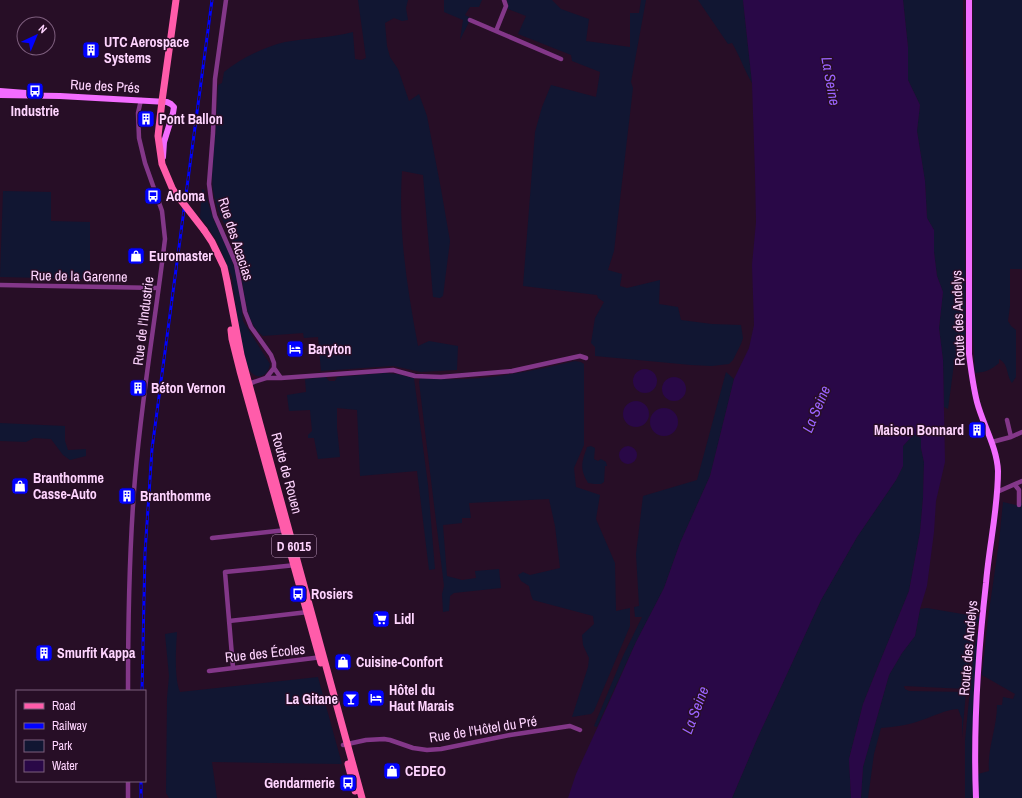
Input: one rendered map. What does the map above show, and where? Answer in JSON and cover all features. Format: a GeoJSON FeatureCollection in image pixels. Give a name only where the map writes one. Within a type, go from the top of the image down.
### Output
{"type":"FeatureCollection","features":[{"type":"Feature","properties":{"kind":"main road","name":"Route de Rouen"},"geometry":{"type":"LineString","coordinates":[[176,0],[158,136],[162,164],[173,190],[204,230],[219,256],[225,274],[230,293],[232,340],[247,384],[322,658],[345,745],[357,798]]}},
{"type":"Feature","properties":{"kind":"main road","name":"Route des Andelys"},"geometry":{"type":"LineString","coordinates":[[969,0],[969,354],[977,401],[992,442],[998,470],[997,492],[986,582],[976,700],[974,768],[976,798]]}},
{"type":"Feature","properties":{"kind":"main road","name":"Rue des Prés"},"geometry":{"type":"LineString","coordinates":[[0,91],[162,101]]}},
{"type":"Feature","properties":{"kind":"main road","name":"Rue des Prés"},"geometry":{"type":"LineString","coordinates":[[0,95],[47,95]]}},
{"type":"Feature","properties":{"kind":"main road"},"geometry":{"type":"LineString","coordinates":[[162,101],[171,104],[174,107],[174,113],[164,142],[162,164]]}},
{"type":"Feature","properties":{"kind":"main road","name":"Route de Rouen"},"geometry":{"type":"LineString","coordinates":[[345,745],[362,798]]}},
{"type":"Feature","properties":{"kind":"street","name":"Rue des Acacias"},"geometry":{"type":"LineString","coordinates":[[226,0],[214,93],[209,184],[211,199],[215,216],[236,264],[245,312],[250,327],[271,354],[274,362],[274,368],[281,378]]}},
{"type":"Feature","properties":{"kind":"street"},"geometry":{"type":"LineString","coordinates":[[496,31],[506,6],[504,0]]}},
{"type":"Feature","properties":{"kind":"street"},"geometry":{"type":"LineString","coordinates":[[470,20],[561,58]]}},
{"type":"Feature","properties":{"kind":"street","name":"Rue de l'Industrie"},"geometry":{"type":"LineString","coordinates":[[128,690],[128,644],[134,491],[165,239],[164,224],[158,197],[141,148],[138,116],[141,100]]}},
{"type":"Feature","properties":{"kind":"street","name":"Rue de la Garenne"},"geometry":{"type":"LineString","coordinates":[[0,285],[158,288]]}},
{"type":"Feature","properties":{"kind":"street"},"geometry":{"type":"LineString","coordinates":[[247,384],[266,378],[393,370],[415,376],[441,377],[512,371],[580,356],[586,358]]}},
{"type":"Feature","properties":{"kind":"street"},"geometry":{"type":"LineString","coordinates":[[266,378],[274,368]]}},
{"type":"Feature","properties":{"kind":"street"},"geometry":{"type":"LineString","coordinates":[[1007,420],[1011,437]]}},
{"type":"Feature","properties":{"kind":"street"},"geometry":{"type":"LineString","coordinates":[[992,442],[1011,437],[1022,432]]}},
{"type":"Feature","properties":{"kind":"street"},"geometry":{"type":"LineString","coordinates":[[997,492],[1022,481]]}},
{"type":"Feature","properties":{"kind":"street"},"geometry":{"type":"LineString","coordinates":[[1015,485],[1019,490],[1019,505]]}},
{"type":"Feature","properties":{"kind":"street"},"geometry":{"type":"LineString","coordinates":[[212,538],[287,530]]}},
{"type":"Feature","properties":{"kind":"street"},"geometry":{"type":"LineString","coordinates":[[233,668],[225,572],[296,565]]}},
{"type":"Feature","properties":{"kind":"street"},"geometry":{"type":"LineString","coordinates":[[229,620],[309,612]]}},
{"type":"Feature","properties":{"kind":"street","name":"Rue des Écoles"},"geometry":{"type":"LineString","coordinates":[[209,671],[322,658]]}},
{"type":"Feature","properties":{"kind":"street","name":"Rue de l'Hôtel du Pré"},"geometry":{"type":"LineString","coordinates":[[345,745],[366,740],[384,739],[412,748],[427,750],[441,749],[510,735],[570,726],[580,730]]}},
{"type":"Feature","properties":{"kind":"street"},"geometry":{"type":"LineString","coordinates":[[128,782],[128,798]]}},
{"type":"Feature","properties":{"kind":"green space"},"geometry":{"type":"Polygon","coordinates":[[[358,0],[408,0],[406,8],[408,20],[402,21],[394,18],[385,23],[387,46],[390,57],[398,69],[409,101],[419,94],[427,116],[450,241],[443,296],[440,298],[433,297],[423,175],[402,171],[401,216],[404,259],[418,346],[429,341],[458,346],[457,370],[421,372],[393,366],[321,371],[318,337],[304,338],[303,333],[263,336],[252,323],[246,304],[236,256],[214,198],[212,175],[218,85],[222,83],[224,72],[245,58],[277,44],[336,36],[353,32],[355,59],[361,60],[366,58],[358,0]]]}},
{"type":"Feature","properties":{"kind":"green space"},"geometry":{"type":"Polygon","coordinates":[[[444,0],[482,0],[479,7],[470,7],[465,15],[469,17],[469,22],[460,40],[463,20],[444,12],[444,0]]]}},
{"type":"Feature","properties":{"kind":"green space"},"geometry":{"type":"Polygon","coordinates":[[[507,0],[552,0],[561,9],[589,19],[586,41],[630,47],[630,13],[639,13],[641,0],[646,0],[631,82],[633,88],[614,251],[608,270],[622,274],[620,286],[627,288],[660,280],[659,304],[678,307],[681,320],[712,324],[741,325],[743,338],[733,360],[729,364],[712,366],[691,365],[595,356],[595,347],[591,343],[595,318],[604,302],[598,298],[597,295],[523,286],[535,132],[542,107],[551,85],[596,97],[600,72],[572,61],[571,55],[518,34],[526,16],[508,9],[507,0]]]}},
{"type":"Feature","properties":{"kind":"green space"},"geometry":{"type":"Polygon","coordinates":[[[698,0],[743,0],[752,83],[732,43],[728,44],[698,0]]]}},
{"type":"Feature","properties":{"kind":"green space"},"geometry":{"type":"Polygon","coordinates":[[[903,0],[963,0],[963,56],[965,89],[965,359],[954,364],[948,409],[944,407],[943,360],[939,328],[943,292],[937,276],[934,252],[934,230],[927,218],[925,181],[917,131],[920,105],[908,80],[908,47],[903,0]]]}},
{"type":"Feature","properties":{"kind":"green space"},"geometry":{"type":"Polygon","coordinates":[[[973,0],[1022,0],[1022,269],[1010,269],[1010,306],[1008,321],[1016,330],[1016,377],[1012,383],[1006,367],[999,359],[999,363],[991,369],[975,373],[972,323],[973,0]]]}},
{"type":"Feature","properties":{"kind":"green space"},"geometry":{"type":"Polygon","coordinates":[[[202,189],[204,190],[213,218],[230,255],[238,279],[243,321],[270,364],[267,372],[261,376],[254,375],[248,368],[239,334],[232,277],[218,243],[200,217],[202,189]]]}},
{"type":"Feature","properties":{"kind":"green space"},"geometry":{"type":"Polygon","coordinates":[[[3,191],[51,192],[51,221],[90,222],[90,279],[0,277],[3,191]]]}},
{"type":"Feature","properties":{"kind":"green space"},"geometry":{"type":"Polygon","coordinates":[[[575,361],[584,364],[584,445],[574,468],[576,487],[600,495],[596,519],[615,563],[616,611],[630,608],[630,626],[594,711],[591,714],[572,717],[588,667],[589,658],[583,645],[582,635],[594,624],[593,616],[533,600],[529,586],[521,581],[518,575],[523,572],[530,575],[560,568],[555,526],[549,499],[469,503],[471,518],[462,518],[462,523],[443,525],[447,576],[462,580],[476,578],[475,571],[499,569],[501,588],[454,593],[450,596],[449,611],[443,612],[442,594],[444,586],[419,382],[420,378],[459,379],[498,376],[575,361]]]}},
{"type":"Feature","properties":{"kind":"green space"},"geometry":{"type":"Polygon","coordinates":[[[726,372],[734,379],[710,476],[680,543],[664,588],[636,642],[597,727],[594,726],[623,656],[642,617],[635,617],[634,607],[639,606],[636,554],[643,496],[697,480],[726,372]]]}},
{"type":"Feature","properties":{"kind":"green space"},"geometry":{"type":"Polygon","coordinates":[[[385,373],[414,378],[428,485],[435,569],[429,570],[417,471],[360,476],[357,410],[337,408],[337,428],[340,457],[318,459],[314,438],[308,438],[308,435],[312,431],[310,410],[289,411],[287,395],[306,392],[305,379],[326,377],[329,381],[335,381],[337,377],[385,373]]]}},
{"type":"Feature","properties":{"kind":"green space"},"geometry":{"type":"Polygon","coordinates":[[[0,423],[65,426],[65,441],[68,450],[86,449],[86,456],[70,460],[63,455],[51,439],[34,438],[26,442],[0,441],[0,423]]]}},
{"type":"Feature","properties":{"kind":"green space"},"geometry":{"type":"Polygon","coordinates":[[[914,434],[921,438],[921,448],[924,462],[920,532],[909,591],[863,704],[849,759],[851,798],[732,798],[757,739],[821,600],[857,537],[896,480],[903,466],[903,446],[914,434]]]}},
{"type":"Feature","properties":{"kind":"green space"},"geometry":{"type":"Polygon","coordinates":[[[591,446],[595,448],[594,459],[598,461],[601,459],[606,462],[607,466],[605,466],[604,482],[601,484],[588,483],[583,473],[582,465],[584,457],[587,447],[591,446]]]}},
{"type":"Feature","properties":{"kind":"green space"},"geometry":{"type":"Polygon","coordinates":[[[1003,502],[1020,506],[1022,502],[1022,798],[979,798],[978,774],[989,771],[989,755],[997,714],[997,705],[1002,705],[1003,697],[1013,699],[1015,694],[982,675],[1003,502]]]}},
{"type":"Feature","properties":{"kind":"green space"},"geometry":{"type":"Polygon","coordinates":[[[927,608],[980,617],[973,634],[966,689],[904,686],[905,689],[909,691],[966,692],[962,737],[962,719],[958,709],[944,712],[912,723],[881,728],[874,754],[868,798],[861,798],[863,767],[889,675],[902,653],[915,636],[920,609],[927,608]]]}},
{"type":"Feature","properties":{"kind":"green space"},"geometry":{"type":"Polygon","coordinates":[[[979,627],[972,738],[973,798],[965,798],[965,740],[974,649],[979,627]]]}},
{"type":"Feature","properties":{"kind":"green space"},"geometry":{"type":"Polygon","coordinates":[[[177,632],[176,672],[180,692],[318,677],[342,764],[212,762],[217,798],[169,798],[166,793],[167,698],[169,676],[165,634],[177,632]]]}},
{"type":"Feature","properties":{"kind":"water","name":"La Seine"},"geometry":{"type":"Polygon","coordinates":[[[743,0],[903,0],[908,47],[908,80],[920,105],[917,131],[925,181],[927,218],[934,230],[934,252],[937,276],[943,292],[939,328],[943,360],[945,462],[936,501],[934,532],[927,586],[920,609],[915,636],[902,653],[889,675],[863,767],[861,798],[851,798],[849,759],[863,704],[909,591],[920,532],[924,462],[921,448],[921,438],[914,434],[903,446],[903,466],[896,480],[857,537],[821,600],[757,739],[732,798],[568,798],[576,774],[636,642],[664,588],[680,543],[710,476],[734,379],[749,348],[754,325],[752,265],[756,222],[752,83],[743,0]]]}},
{"type":"Feature","properties":{"kind":"water"},"geometry":{"type":"Polygon","coordinates":[[[645,369],[654,372],[657,381],[654,390],[645,393],[636,390],[633,381],[636,372],[645,369]]]}},
{"type":"Feature","properties":{"kind":"water"},"geometry":{"type":"Polygon","coordinates":[[[674,377],[683,380],[686,389],[683,398],[674,401],[665,398],[662,389],[665,380],[674,377]]]}},
{"type":"Feature","properties":{"kind":"water"},"geometry":{"type":"Polygon","coordinates":[[[636,401],[646,404],[649,414],[646,424],[636,427],[626,424],[623,414],[626,404],[636,401]]]}},
{"type":"Feature","properties":{"kind":"water"},"geometry":{"type":"Polygon","coordinates":[[[664,408],[674,412],[678,422],[674,432],[664,436],[654,432],[650,422],[654,412],[664,408]]]}},
{"type":"Feature","properties":{"kind":"water"},"geometry":{"type":"Polygon","coordinates":[[[624,446],[632,446],[637,451],[635,462],[632,464],[624,464],[619,459],[619,451],[624,446]]]}},
{"type":"Feature","properties":{"kind":"railway"},"geometry":{"type":"LineString","coordinates":[[142,690],[145,553],[152,449],[212,0]]}},
{"type":"Feature","properties":{"kind":"railway"},"geometry":{"type":"LineString","coordinates":[[141,782],[141,798]]}},
{"type":"Feature","properties":{"kind":"place","name":"UTC Aerospace Systems"},"geometry":{"type":"Point","coordinates":[91,50]}},
{"type":"Feature","properties":{"kind":"place","name":"Industrie"},"geometry":{"type":"Point","coordinates":[35,91]}},
{"type":"Feature","properties":{"kind":"place","name":"Pont Ballon"},"geometry":{"type":"Point","coordinates":[146,119]}},
{"type":"Feature","properties":{"kind":"place","name":"Adoma"},"geometry":{"type":"Point","coordinates":[153,196]}},
{"type":"Feature","properties":{"kind":"place","name":"Euromaster"},"geometry":{"type":"Point","coordinates":[136,256]}},
{"type":"Feature","properties":{"kind":"place","name":"Baryton"},"geometry":{"type":"Point","coordinates":[295,349]}},
{"type":"Feature","properties":{"kind":"place","name":"Béton Vernon"},"geometry":{"type":"Point","coordinates":[138,388]}},
{"type":"Feature","properties":{"kind":"place","name":"Maison Bonnard"},"geometry":{"type":"Point","coordinates":[977,430]}},
{"type":"Feature","properties":{"kind":"place","name":"Branthomme Casse-Auto"},"geometry":{"type":"Point","coordinates":[20,486]}},
{"type":"Feature","properties":{"kind":"place","name":"Branthomme"},"geometry":{"type":"Point","coordinates":[127,496]}},
{"type":"Feature","properties":{"kind":"place","name":"Rosiers"},"geometry":{"type":"Point","coordinates":[298,594]}},
{"type":"Feature","properties":{"kind":"place","name":"Lidl"},"geometry":{"type":"Point","coordinates":[381,619]}},
{"type":"Feature","properties":{"kind":"place","name":"Smurfit Kappa"},"geometry":{"type":"Point","coordinates":[44,653]}},
{"type":"Feature","properties":{"kind":"place","name":"Cuisine-Confort"},"geometry":{"type":"Point","coordinates":[343,662]}},
{"type":"Feature","properties":{"kind":"place","name":"Hôtel du Haut Marais"},"geometry":{"type":"Point","coordinates":[376,698]}},
{"type":"Feature","properties":{"kind":"place","name":"La Gitane"},"geometry":{"type":"Point","coordinates":[351,699]}},
{"type":"Feature","properties":{"kind":"place","name":"CEDEO"},"geometry":{"type":"Point","coordinates":[392,771]}},
{"type":"Feature","properties":{"kind":"place","name":"Gendarmerie"},"geometry":{"type":"Point","coordinates":[348,783]}}]}
